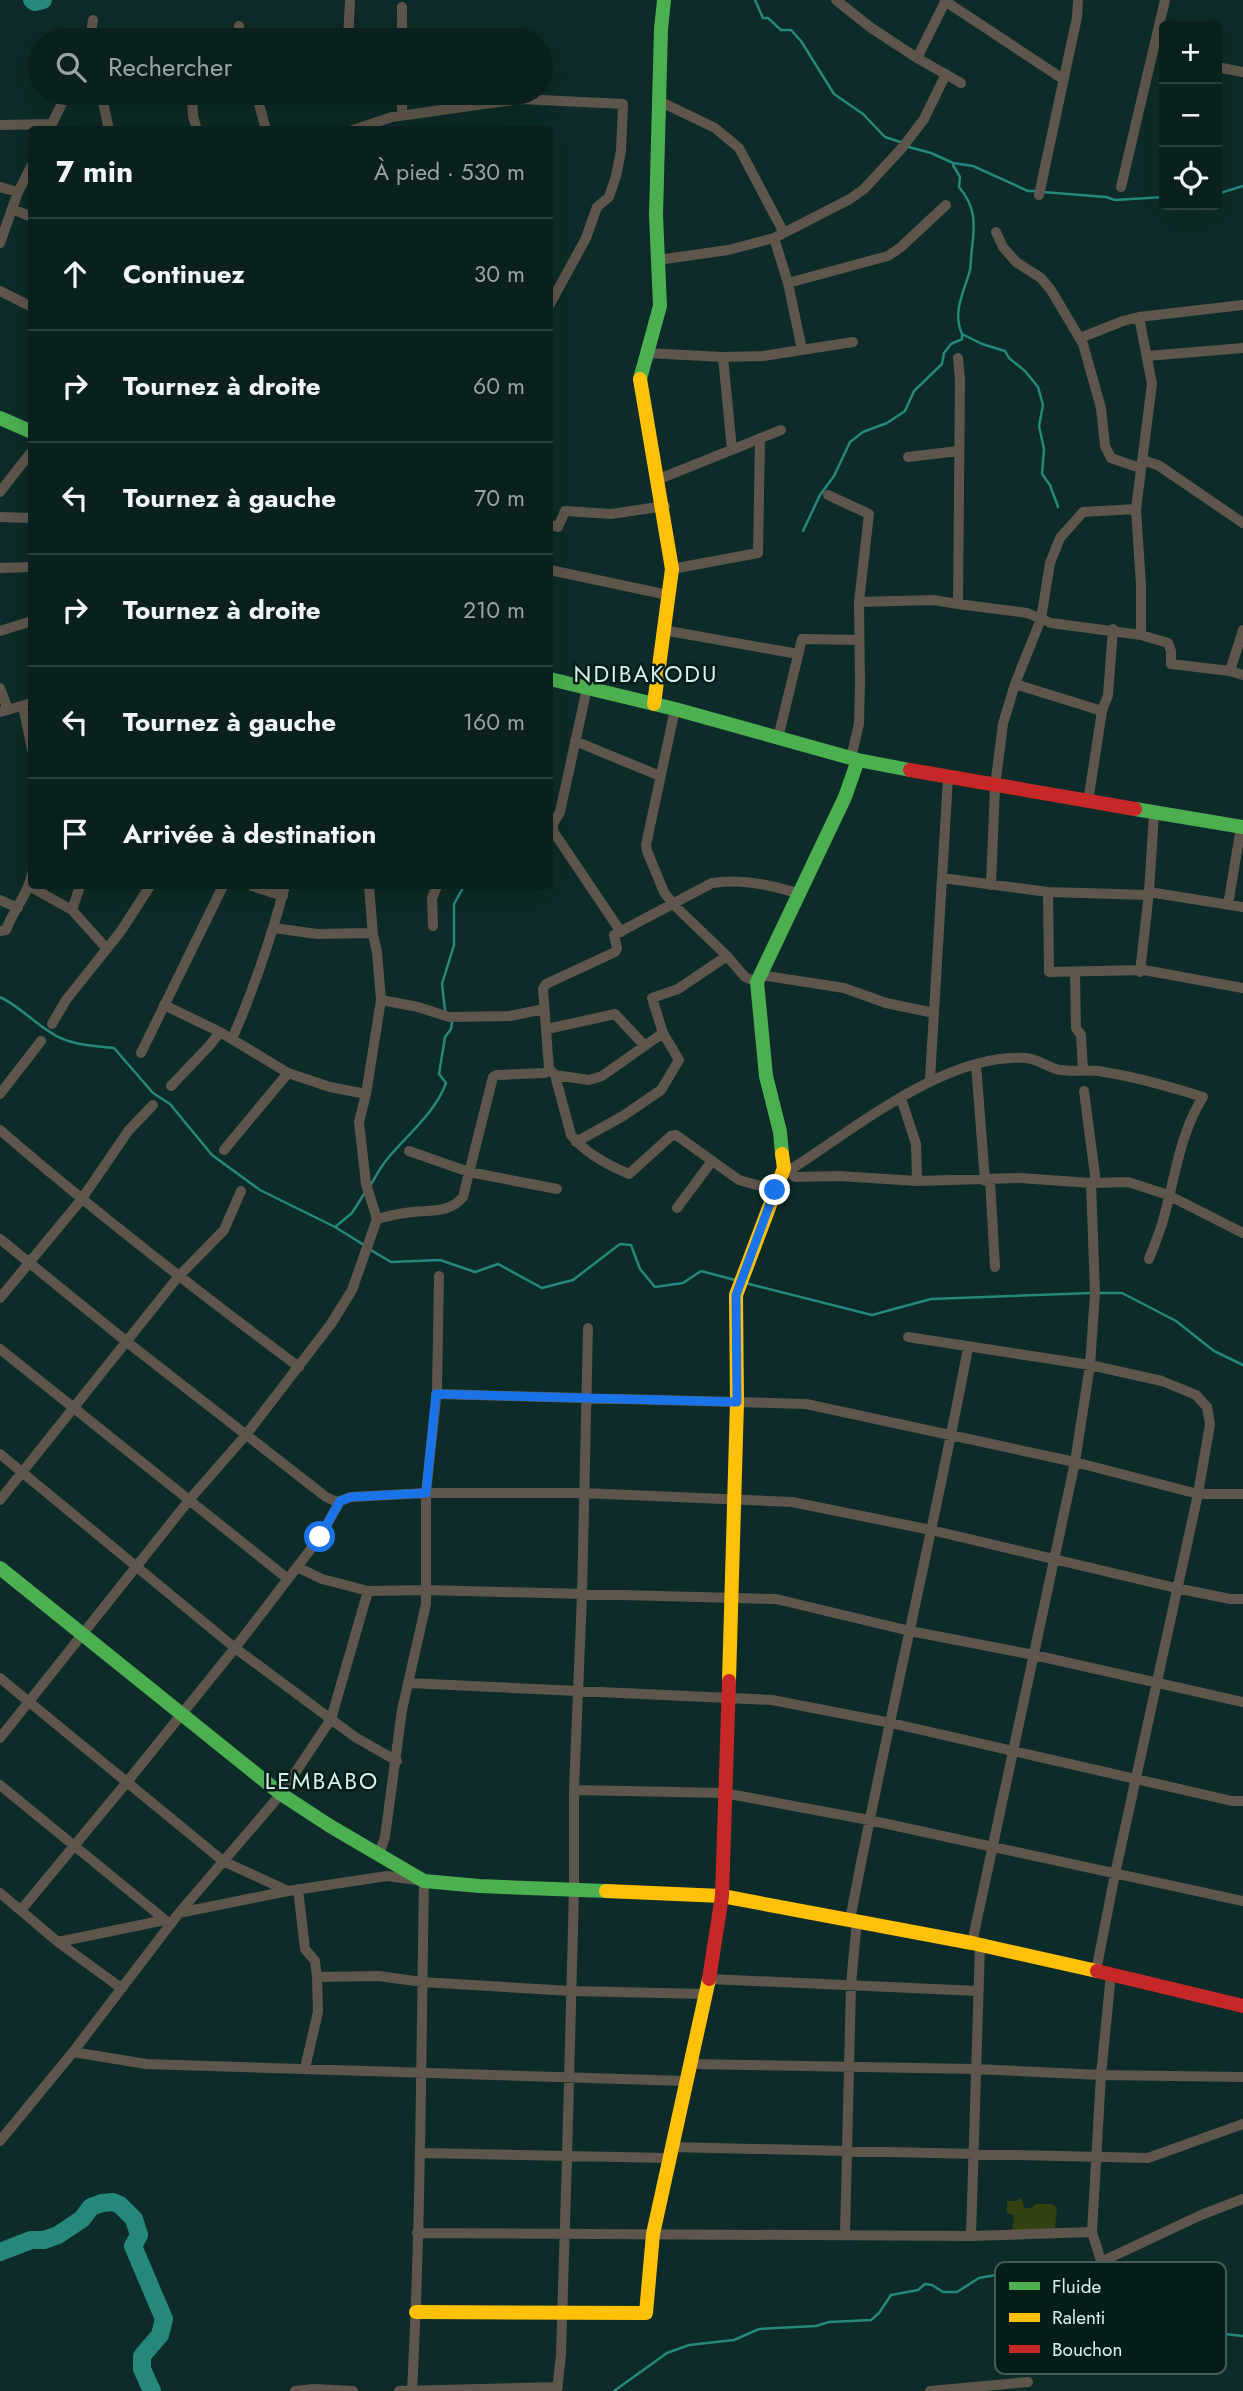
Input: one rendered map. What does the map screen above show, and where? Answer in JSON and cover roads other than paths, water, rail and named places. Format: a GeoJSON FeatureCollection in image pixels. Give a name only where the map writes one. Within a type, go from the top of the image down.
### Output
{"type":"FeatureCollection","features":[{"type":"Feature","properties":{"kind":"street"},"geometry":{"type":"LineString","coordinates":[[349,28],[350,0]]}},
{"type":"Feature","properties":{"kind":"street"},"geometry":{"type":"LineString","coordinates":[[654,704],[671,553],[640,380],[660,306],[656,215],[664,0]]}},
{"type":"Feature","properties":{"kind":"street"},"geometry":{"type":"LineString","coordinates":[[836,0],[916,58],[961,83]]}},
{"type":"Feature","properties":{"kind":"street"},"geometry":{"type":"LineString","coordinates":[[1039,193],[1077,17],[1078,0]]}},
{"type":"Feature","properties":{"kind":"street"},"geometry":{"type":"LineString","coordinates":[[1121,187],[1165,0]]}},
{"type":"Feature","properties":{"kind":"street"},"geometry":{"type":"LineString","coordinates":[[916,58],[945,1],[1063,79]]}},
{"type":"Feature","properties":{"kind":"street"},"geometry":{"type":"LineString","coordinates":[[402,7],[402,28]]}},
{"type":"Feature","properties":{"kind":"street"},"geometry":{"type":"LineString","coordinates":[[92,28],[93,20]]}},
{"type":"Feature","properties":{"kind":"street"},"geometry":{"type":"LineString","coordinates":[[1151,55],[1159,56]]}},
{"type":"Feature","properties":{"kind":"street"},"geometry":{"type":"LineString","coordinates":[[1222,68],[1243,72]]}},
{"type":"Feature","properties":{"kind":"street"},"geometry":{"type":"LineString","coordinates":[[658,260],[728,250],[779,236],[850,199],[864,189],[924,120],[946,74]]}},
{"type":"Feature","properties":{"kind":"street"},"geometry":{"type":"LineString","coordinates":[[553,101],[622,104],[621,151],[617,176],[608,197],[597,207],[586,238],[553,298]]}},
{"type":"Feature","properties":{"kind":"street"},"geometry":{"type":"LineString","coordinates":[[659,101],[715,128],[739,148],[779,236],[802,350]]}},
{"type":"Feature","properties":{"kind":"street"},"geometry":{"type":"LineString","coordinates":[[50,126],[61,105]]}},
{"type":"Feature","properties":{"kind":"street"},"geometry":{"type":"LineString","coordinates":[[104,105],[108,126]]}},
{"type":"Feature","properties":{"kind":"street"},"geometry":{"type":"LineString","coordinates":[[193,105],[196,126]]}},
{"type":"Feature","properties":{"kind":"street"},"geometry":{"type":"LineString","coordinates":[[259,105],[265,126]]}},
{"type":"Feature","properties":{"kind":"street"},"geometry":{"type":"LineString","coordinates":[[402,105],[402,115]]}},
{"type":"Feature","properties":{"kind":"street"},"geometry":{"type":"LineString","coordinates":[[366,126],[402,115],[476,105]]}},
{"type":"Feature","properties":{"kind":"street"},"geometry":{"type":"LineString","coordinates":[[0,125],[28,126]]}},
{"type":"Feature","properties":{"kind":"street"},"geometry":{"type":"LineString","coordinates":[[0,187],[24,187],[12,209],[0,243]]}},
{"type":"Feature","properties":{"kind":"street"},"geometry":{"type":"LineString","coordinates":[[788,283],[888,256],[946,205]]}},
{"type":"Feature","properties":{"kind":"street"},"geometry":{"type":"LineString","coordinates":[[12,209],[28,215]]}},
{"type":"Feature","properties":{"kind":"street"},"geometry":{"type":"LineString","coordinates":[[996,232],[1003,247],[1016,261],[1041,278],[1051,290],[1080,338],[1101,408],[1105,446],[1111,458],[1158,465],[1243,523]]}},
{"type":"Feature","properties":{"kind":"street"},"geometry":{"type":"LineString","coordinates":[[0,291],[28,305]]}},
{"type":"Feature","properties":{"kind":"street"},"geometry":{"type":"LineString","coordinates":[[1080,338],[1139,317],[1243,305]]}},
{"type":"Feature","properties":{"kind":"street"},"geometry":{"type":"LineString","coordinates":[[1139,317],[1152,384],[1136,509],[1141,635]]}},
{"type":"Feature","properties":{"kind":"street"},"geometry":{"type":"LineString","coordinates":[[647,353],[723,358],[763,356],[853,342]]}},
{"type":"Feature","properties":{"kind":"street"},"geometry":{"type":"LineString","coordinates":[[1147,356],[1243,348]]}},
{"type":"Feature","properties":{"kind":"street"},"geometry":{"type":"LineString","coordinates":[[723,358],[732,450]]}},
{"type":"Feature","properties":{"kind":"street"},"geometry":{"type":"LineString","coordinates":[[958,358],[958,604]]}},
{"type":"Feature","properties":{"kind":"street"},"geometry":{"type":"LineString","coordinates":[[0,418],[28,430]]}},
{"type":"Feature","properties":{"kind":"street"},"geometry":{"type":"LineString","coordinates":[[659,479],[781,430]]}},
{"type":"Feature","properties":{"kind":"street"},"geometry":{"type":"LineString","coordinates":[[671,569],[758,553],[760,438]]}},
{"type":"Feature","properties":{"kind":"street"},"geometry":{"type":"LineString","coordinates":[[908,457],[958,451]]}},
{"type":"Feature","properties":{"kind":"street"},"geometry":{"type":"LineString","coordinates":[[0,492],[28,456]]}},
{"type":"Feature","properties":{"kind":"street"},"geometry":{"type":"LineString","coordinates":[[416,2312],[646,2313],[653,2234],[709,1979],[722,1896],[737,1402],[736,1295],[784,1168],[780,1132],[762,1047],[759,978],[845,797],[855,759],[859,724],[859,602],[869,514],[828,495]]}},
{"type":"Feature","properties":{"kind":"street"},"geometry":{"type":"LineString","coordinates":[[553,526],[558,527],[565,512],[611,514],[664,506]]}},
{"type":"Feature","properties":{"kind":"street"},"geometry":{"type":"LineString","coordinates":[[991,885],[995,786],[1003,724],[1014,684],[1041,619],[1050,564],[1060,538],[1083,512],[1136,509]]}},
{"type":"Feature","properties":{"kind":"street"},"geometry":{"type":"LineString","coordinates":[[0,517],[28,518]]}},
{"type":"Feature","properties":{"kind":"street"},"geometry":{"type":"LineString","coordinates":[[0,568],[28,567]]}},
{"type":"Feature","properties":{"kind":"street"},"geometry":{"type":"LineString","coordinates":[[553,570],[668,595]]}},
{"type":"Feature","properties":{"kind":"street"},"geometry":{"type":"LineString","coordinates":[[859,602],[933,600],[1027,613],[1051,623],[1113,629],[1168,643],[1171,664],[1230,671],[1243,676]]}},
{"type":"Feature","properties":{"kind":"street"},"geometry":{"type":"LineString","coordinates":[[0,631],[28,622]]}},
{"type":"Feature","properties":{"kind":"street"},"geometry":{"type":"LineString","coordinates":[[1088,802],[1102,711],[1108,695],[1113,629]]}},
{"type":"Feature","properties":{"kind":"street"},"geometry":{"type":"LineString","coordinates":[[663,630],[798,654]]}},
{"type":"Feature","properties":{"kind":"street"},"geometry":{"type":"LineString","coordinates":[[1230,671],[1243,630]]}},
{"type":"Feature","properties":{"kind":"street"},"geometry":{"type":"LineString","coordinates":[[778,738],[802,639],[859,640]]}},
{"type":"Feature","properties":{"kind":"street"},"geometry":{"type":"LineString","coordinates":[[553,680],[675,709],[855,759],[948,778],[1242,827],[1228,905]]}},
{"type":"Feature","properties":{"kind":"street"},"geometry":{"type":"LineString","coordinates":[[1014,684],[1102,711]]}},
{"type":"Feature","properties":{"kind":"street"},"geometry":{"type":"LineString","coordinates":[[0,688],[4,711],[27,705]]}},
{"type":"Feature","properties":{"kind":"street"},"geometry":{"type":"LineString","coordinates":[[587,688],[561,812],[553,824],[553,831],[621,932]]}},
{"type":"Feature","properties":{"kind":"street"},"geometry":{"type":"LineString","coordinates":[[675,709],[646,845],[664,892],[673,904],[745,976],[844,988],[886,1003],[934,1013]]}},
{"type":"Feature","properties":{"kind":"street"},"geometry":{"type":"LineString","coordinates":[[575,741],[660,776]]}},
{"type":"Feature","properties":{"kind":"street"},"geometry":{"type":"LineString","coordinates":[[930,1079],[948,778]]}},
{"type":"Feature","properties":{"kind":"street"},"geometry":{"type":"LineString","coordinates":[[1140,972],[1154,814]]}},
{"type":"Feature","properties":{"kind":"street"},"geometry":{"type":"LineString","coordinates":[[942,878],[1048,892],[1149,894],[1243,907]]}},
{"type":"Feature","properties":{"kind":"street"},"geometry":{"type":"LineString","coordinates":[[775,1190],[739,1180],[676,1135],[671,1136],[629,1174],[576,1142],[571,1135],[552,1072],[543,989],[546,984],[615,952],[617,948],[614,934],[712,883],[722,881],[769,884],[800,894]]}},
{"type":"Feature","properties":{"kind":"street"},"geometry":{"type":"LineString","coordinates":[[0,931],[6,930],[28,888]]}},
{"type":"Feature","properties":{"kind":"street"},"geometry":{"type":"LineString","coordinates":[[34,889],[72,910],[107,949]]}},
{"type":"Feature","properties":{"kind":"street"},"geometry":{"type":"LineString","coordinates":[[72,910],[79,889]]}},
{"type":"Feature","properties":{"kind":"street"},"geometry":{"type":"LineString","coordinates":[[52,1024],[66,1000],[121,931],[148,889]]}},
{"type":"Feature","properties":{"kind":"street"},"geometry":{"type":"LineString","coordinates":[[141,1053],[222,889]]}},
{"type":"Feature","properties":{"kind":"street"},"geometry":{"type":"LineString","coordinates":[[0,1738],[190,1499],[245,1436],[331,1324],[352,1290],[377,1219],[366,1184],[359,1122],[381,1000],[369,889]]}},
{"type":"Feature","properties":{"kind":"street"},"geometry":{"type":"LineString","coordinates":[[433,926],[432,898],[436,889]]}},
{"type":"Feature","properties":{"kind":"street"},"geometry":{"type":"LineString","coordinates":[[232,1039],[247,1005],[284,891]]}},
{"type":"Feature","properties":{"kind":"street"},"geometry":{"type":"LineString","coordinates":[[1048,892],[1049,972],[1144,970],[1243,988]]}},
{"type":"Feature","properties":{"kind":"street"},"geometry":{"type":"LineString","coordinates":[[0,900],[18,908]]}},
{"type":"Feature","properties":{"kind":"street"},"geometry":{"type":"LineString","coordinates":[[274,928],[317,934],[373,935]]}},
{"type":"Feature","properties":{"kind":"street"},"geometry":{"type":"LineString","coordinates":[[576,1142],[623,1116],[661,1090],[679,1060],[663,1033],[652,998],[678,989],[727,956]]}},
{"type":"Feature","properties":{"kind":"street"},"geometry":{"type":"LineString","coordinates":[[1075,973],[1076,1028],[1081,1035],[1083,1070]]}},
{"type":"Feature","properties":{"kind":"street"},"geometry":{"type":"LineString","coordinates":[[381,1000],[450,1017],[510,1016],[544,1009]]}},
{"type":"Feature","properties":{"kind":"street"},"geometry":{"type":"LineString","coordinates":[[164,1005],[220,1032],[288,1073],[330,1087],[366,1094]]}},
{"type":"Feature","properties":{"kind":"street"},"geometry":{"type":"LineString","coordinates":[[547,1029],[615,1014],[645,1046]]}},
{"type":"Feature","properties":{"kind":"street"},"geometry":{"type":"LineString","coordinates":[[171,1086],[220,1032]]}},
{"type":"Feature","properties":{"kind":"street"},"geometry":{"type":"LineString","coordinates":[[377,1219],[406,1212],[441,1211],[457,1204],[463,1197],[493,1077],[552,1072],[589,1080],[602,1076],[663,1033]]}},
{"type":"Feature","properties":{"kind":"street"},"geometry":{"type":"LineString","coordinates":[[0,1094],[41,1041]]}},
{"type":"Feature","properties":{"kind":"street"},"geometry":{"type":"LineString","coordinates":[[784,1168],[793,1168],[930,1079],[990,1060],[1027,1058],[1045,1062],[1059,1070],[1105,1072],[1162,1084],[1203,1097],[1192,1114],[1164,1216],[1149,1259]]}},
{"type":"Feature","properties":{"kind":"street"},"geometry":{"type":"LineString","coordinates":[[976,1064],[995,1267]]}},
{"type":"Feature","properties":{"kind":"street"},"geometry":{"type":"LineString","coordinates":[[224,1150],[288,1073]]}},
{"type":"Feature","properties":{"kind":"street"},"geometry":{"type":"LineString","coordinates":[[971,2236],[978,1991],[976,1944],[992,1847],[1075,1462],[1090,1365],[1095,1293],[1093,1183],[1084,1091]]}},
{"type":"Feature","properties":{"kind":"street"},"geometry":{"type":"LineString","coordinates":[[901,1098],[916,1144],[917,1181]]}},
{"type":"Feature","properties":{"kind":"street"},"geometry":{"type":"LineString","coordinates":[[0,1298],[81,1200],[129,1129],[153,1105]]}},
{"type":"Feature","properties":{"kind":"street"},"geometry":{"type":"LineString","coordinates":[[0,1130],[81,1200],[178,1277],[299,1367]]}},
{"type":"Feature","properties":{"kind":"street"},"geometry":{"type":"LineString","coordinates":[[409,1151],[469,1172],[556,1189]]}},
{"type":"Feature","properties":{"kind":"street"},"geometry":{"type":"LineString","coordinates":[[677,1208],[712,1161]]}},
{"type":"Feature","properties":{"kind":"street"},"geometry":{"type":"LineString","coordinates":[[784,1168],[795,1177],[917,1181],[1020,1178],[1093,1183],[1128,1182],[1168,1195],[1243,1233]]}},
{"type":"Feature","properties":{"kind":"street"},"geometry":{"type":"LineString","coordinates":[[0,1500],[178,1277],[224,1230],[241,1191]]}},
{"type":"Feature","properties":{"kind":"street"},"geometry":{"type":"LineString","coordinates":[[0,1239],[245,1436],[326,1497],[340,1501],[351,1497],[426,1493],[583,1493],[792,1502],[931,1530],[1176,1588],[1230,1599],[1243,1599]]}},
{"type":"Feature","properties":{"kind":"street"},"geometry":{"type":"LineString","coordinates":[[379,1854],[385,1837],[402,1710],[426,1604],[426,1493],[436,1394],[439,1276]]}},
{"type":"Feature","properties":{"kind":"street"},"geometry":{"type":"LineString","coordinates":[[399,2391],[557,2389],[567,2157],[574,1790],[588,1328]]}},
{"type":"Feature","properties":{"kind":"street"},"geometry":{"type":"LineString","coordinates":[[908,1337],[1090,1365],[1180,1387],[1196,1395],[1207,1407],[1210,1424],[1198,1494],[1096,1971]]}},
{"type":"Feature","properties":{"kind":"street"},"geometry":{"type":"LineString","coordinates":[[845,2235],[854,1920],[869,1820],[968,1348]]}},
{"type":"Feature","properties":{"kind":"street"},"geometry":{"type":"LineString","coordinates":[[0,1349],[288,1579]]}},
{"type":"Feature","properties":{"kind":"street"},"geometry":{"type":"LineString","coordinates":[[436,1394],[806,1404],[1075,1462],[1198,1494],[1243,1494]]}},
{"type":"Feature","properties":{"kind":"street"},"geometry":{"type":"LineString","coordinates":[[0,1454],[234,1648],[355,1737],[397,1761]]}},
{"type":"Feature","properties":{"kind":"street"},"geometry":{"type":"LineString","coordinates":[[21,1910],[127,1782],[288,1579],[320,1537],[340,1501]]}},
{"type":"Feature","properties":{"kind":"street"},"geometry":{"type":"LineString","coordinates":[[297,1567],[322,1579],[368,1591],[427,1590],[776,1599],[910,1631],[1034,1655],[1243,1702]]}},
{"type":"Feature","properties":{"kind":"street"},"geometry":{"type":"LineString","coordinates":[[0,1568],[281,1794],[424,1881]]}},
{"type":"Feature","properties":{"kind":"street"},"geometry":{"type":"LineString","coordinates":[[0,2141],[73,2052],[168,1922],[179,1913],[281,1794],[331,1719],[368,1591]]}},
{"type":"Feature","properties":{"kind":"street"},"geometry":{"type":"LineString","coordinates":[[0,1678],[223,1861],[293,1890]]}},
{"type":"Feature","properties":{"kind":"street"},"geometry":{"type":"LineString","coordinates":[[408,1683],[772,1700],[891,1723],[1232,1801],[1243,1801]]}},
{"type":"Feature","properties":{"kind":"street"},"geometry":{"type":"LineString","coordinates":[[0,1785],[168,1922]]}},
{"type":"Feature","properties":{"kind":"street"},"geometry":{"type":"LineString","coordinates":[[574,1790],[724,1793],[869,1820],[1243,1901]]}},
{"type":"Feature","properties":{"kind":"street"},"geometry":{"type":"LineString","coordinates":[[179,1913],[293,1890],[387,1876],[424,1881],[574,1890],[722,1896],[976,1944],[1243,2006]]}},
{"type":"Feature","properties":{"kind":"street"},"geometry":{"type":"LineString","coordinates":[[412,2391],[421,2153],[424,1881]]}},
{"type":"Feature","properties":{"kind":"street"},"geometry":{"type":"LineString","coordinates":[[293,1890],[305,1949],[315,1961],[317,1978],[318,2012],[305,2068]]}},
{"type":"Feature","properties":{"kind":"street"},"geometry":{"type":"LineString","coordinates":[[0,1893],[58,1942],[121,1987]]}},
{"type":"Feature","properties":{"kind":"street"},"geometry":{"type":"LineString","coordinates":[[58,1942],[168,1922]]}},
{"type":"Feature","properties":{"kind":"street"},"geometry":{"type":"LineString","coordinates":[[1111,1974],[1101,2076],[1092,2232],[1100,2258],[1105,2260],[1201,2215],[1243,2199]]}},
{"type":"Feature","properties":{"kind":"street"},"geometry":{"type":"LineString","coordinates":[[317,1978],[379,1976],[422,1982],[571,1991],[705,1994]]}},
{"type":"Feature","properties":{"kind":"street"},"geometry":{"type":"LineString","coordinates":[[709,1979],[978,1991]]}},
{"type":"Feature","properties":{"kind":"street"},"geometry":{"type":"LineString","coordinates":[[73,2052],[146,2064],[686,2081]]}},
{"type":"Feature","properties":{"kind":"street"},"geometry":{"type":"LineString","coordinates":[[690,2064],[975,2069],[1101,2076],[1243,2077]]}},
{"type":"Feature","properties":{"kind":"street"},"geometry":{"type":"LineString","coordinates":[[421,2153],[567,2157],[847,2150],[1148,2158],[1243,2124]]}},
{"type":"Feature","properties":{"kind":"street"},"geometry":{"type":"LineString","coordinates":[[418,2233],[971,2236],[1092,2232]]}},
{"type":"Feature","properties":{"kind":"street"},"geometry":{"type":"LineString","coordinates":[[930,2391],[989,2388],[1028,2382]]}},
{"type":"Feature","properties":{"kind":"street"},"geometry":{"type":"LineString","coordinates":[[295,2391],[353,2391]]}},
{"type":"Feature","properties":{"kind":"waterway"},"geometry":{"type":"LineString","coordinates":[[32,0],[43,0]]}},
{"type":"Feature","properties":{"kind":"waterway"},"geometry":{"type":"LineString","coordinates":[[755,0],[763,18],[768,18],[781,30],[791,30],[801,41],[834,94],[863,114],[885,137],[903,143]]}},
{"type":"Feature","properties":{"kind":"waterway"},"geometry":{"type":"LineString","coordinates":[[909,147],[953,163],[973,166],[1028,191],[1036,191]]}},
{"type":"Feature","properties":{"kind":"waterway"},"geometry":{"type":"LineString","coordinates":[[953,165],[960,177],[959,187],[969,202],[974,223],[970,270],[962,294],[959,326],[962,334],[1005,351],[1038,387],[1043,405],[1039,426],[1044,449],[1042,474],[1050,485],[1058,507]]}},
{"type":"Feature","properties":{"kind":"waterway"},"geometry":{"type":"LineString","coordinates":[[1222,192],[1243,186]]}},
{"type":"Feature","properties":{"kind":"waterway"},"geometry":{"type":"LineString","coordinates":[[1043,192],[1115,200],[1159,197]]}},
{"type":"Feature","properties":{"kind":"waterway"},"geometry":{"type":"LineString","coordinates":[[803,531],[850,442],[863,432],[887,423],[905,411],[914,391],[942,364],[944,353],[951,344],[962,339],[962,334]]}},
{"type":"Feature","properties":{"kind":"waterway"},"geometry":{"type":"LineString","coordinates":[[445,1010],[442,984],[454,945],[454,904],[462,889]]}},
{"type":"Feature","properties":{"kind":"waterway"},"geometry":{"type":"LineString","coordinates":[[0,997],[64,1040],[114,1048],[153,1093],[170,1104],[212,1155],[260,1190],[335,1227],[364,1245]]}},
{"type":"Feature","properties":{"kind":"waterway"},"geometry":{"type":"LineString","coordinates":[[370,1186],[385,1161],[428,1114],[441,1094],[446,1083],[439,1074],[445,1037],[452,1022]]}},
{"type":"Feature","properties":{"kind":"waterway"},"geometry":{"type":"LineString","coordinates":[[335,1227],[352,1213],[364,1194]]}},
{"type":"Feature","properties":{"kind":"waterway"},"geometry":{"type":"LineString","coordinates":[[369,1249],[391,1262],[440,1260],[475,1272],[498,1264],[542,1288],[573,1280],[620,1244],[631,1245],[640,1269],[655,1287],[683,1283],[701,1271],[735,1280]]}},
{"type":"Feature","properties":{"kind":"waterway"},"geometry":{"type":"LineString","coordinates":[[745,1283],[872,1315],[931,1299],[1092,1293]]}},
{"type":"Feature","properties":{"kind":"waterway"},"geometry":{"type":"LineString","coordinates":[[1099,1293],[1122,1293],[1176,1321],[1214,1351],[1243,1365]]}},
{"type":"Feature","properties":{"kind":"waterway"},"geometry":{"type":"LineString","coordinates":[[0,2252],[31,2240],[44,2240],[58,2235],[82,2219],[91,2207],[113,2202],[120,2205],[134,2219],[139,2235],[133,2246],[164,2319],[160,2335],[142,2356],[142,2369],[152,2391]]}},
{"type":"Feature","properties":{"kind":"waterway"},"geometry":{"type":"LineString","coordinates":[[614,2391],[667,2353],[689,2345],[734,2340],[759,2329],[871,2320],[891,2295],[918,2290],[925,2284],[943,2292],[957,2292],[979,2278],[995,2275]]}},
{"type":"Feature","properties":{"kind":"waterway"},"geometry":{"type":"LineString","coordinates":[[1226,2334],[1243,2336]]}},
{"type":"Feature","properties":{"kind":"district","name":"NDIBAKODU"},"geometry":{"type":"Point","coordinates":[646,674]}},
{"type":"Feature","properties":{"kind":"district","name":"LEMBABO"},"geometry":{"type":"Point","coordinates":[322,1781]}}]}
